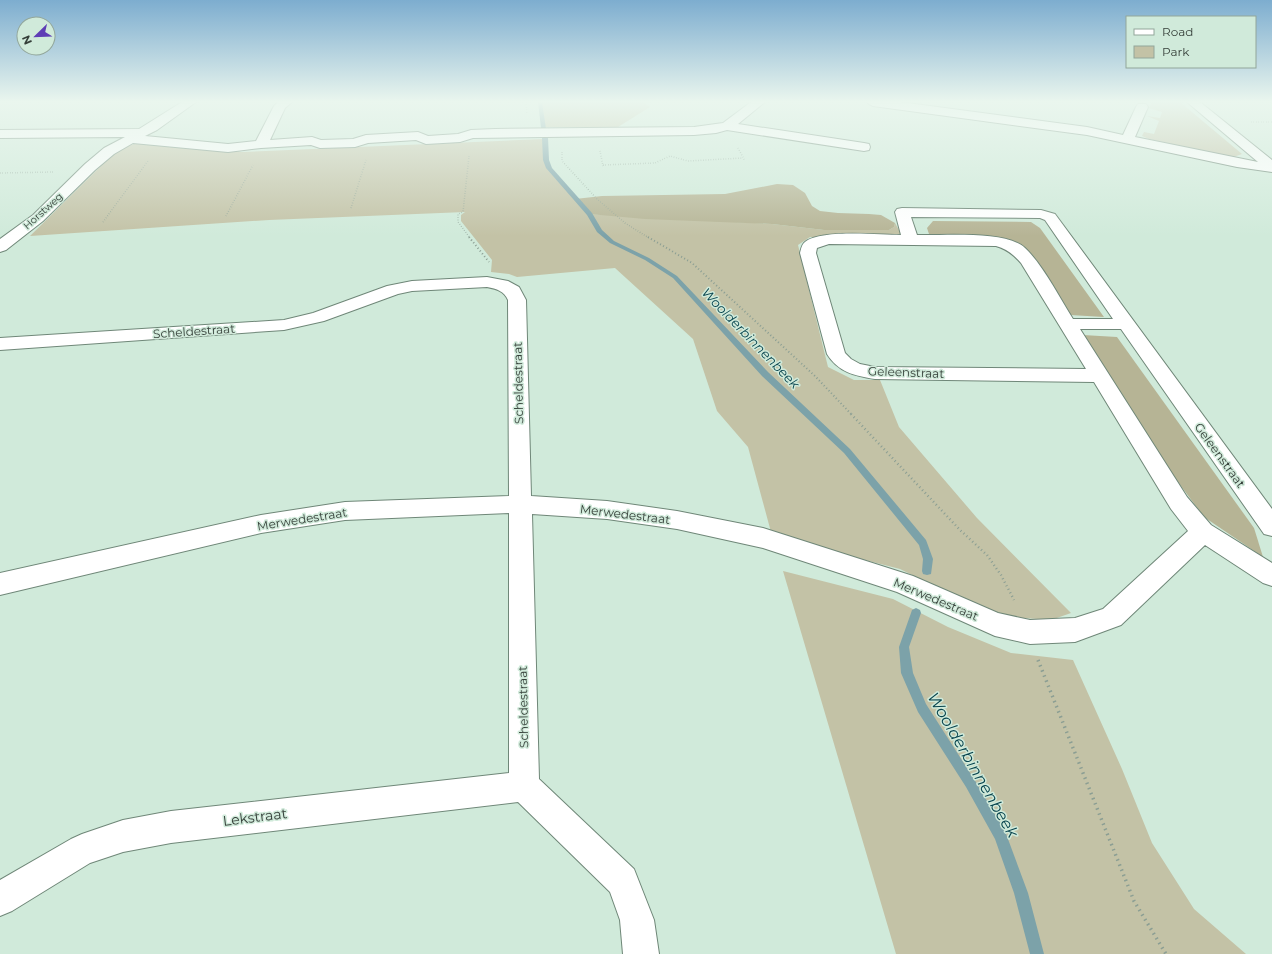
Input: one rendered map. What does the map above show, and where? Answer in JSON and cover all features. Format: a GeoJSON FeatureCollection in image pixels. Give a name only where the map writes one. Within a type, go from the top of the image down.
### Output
{"type":"FeatureCollection","features":[{"type":"Feature","properties":{"kind":"street","name":"Horstweg"},"geometry":{"type":"LineString","coordinates":[[0,247],[38,218],[85,172],[109,151],[117,147]]}},
{"type":"Feature","properties":{"kind":"street"},"geometry":{"type":"LineString","coordinates":[[217,147],[228,148],[240,147]]}},
{"type":"Feature","properties":{"kind":"street"},"geometry":{"type":"LineString","coordinates":[[1162,147],[1237,163],[1272,167]]}},
{"type":"Feature","properties":{"kind":"street"},"geometry":{"type":"LineString","coordinates":[[1247,147],[1272,167]]}},
{"type":"Feature","properties":{"kind":"street","name":"Geleenstraat"},"geometry":{"type":"LineString","coordinates":[[910,239],[902,212],[1041,214],[1050,217],[1272,528]]}},
{"type":"Feature","properties":{"kind":"street","name":"Geleenstraat"},"geometry":{"type":"LineString","coordinates":[[1100,376],[875,372],[855,370],[843,364],[836,354],[808,253],[810,245],[827,239],[997,241],[1008,244],[1018,250],[1028,261],[1068,324],[1179,503],[1203,532],[1272,576]]}},
{"type":"Feature","properties":{"kind":"street","name":"Scheldestraat"},"geometry":{"type":"LineString","coordinates":[[0,344],[284,325],[318,317],[393,290],[412,286],[487,282],[502,285],[513,291],[517,300],[524,786]]}},
{"type":"Feature","properties":{"kind":"street"},"geometry":{"type":"LineString","coordinates":[[1068,324],[1126,324]]}},
{"type":"Feature","properties":{"kind":"street","name":"Merwedestraat"},"geometry":{"type":"LineString","coordinates":[[0,584],[261,524],[345,511],[520,504],[607,510],[677,520],[763,538],[904,584],[995,624],[1030,632],[1075,630],[1112,617],[1203,532]]}},
{"type":"Feature","properties":{"kind":"street"},"geometry":{"type":"LineString","coordinates":[[524,786],[622,881],[637,920],[641,954]]}},
{"type":"Feature","properties":{"kind":"street","name":"Lekstraat"},"geometry":{"type":"LineString","coordinates":[[0,898],[82,850],[123,836],[171,827],[524,786]]}},
{"type":"Feature","properties":{"kind":"path"},"geometry":{"type":"LineString","coordinates":[[351,208],[370,148],[353,149],[354,147]]}},
{"type":"Feature","properties":{"kind":"path"},"geometry":{"type":"LineString","coordinates":[[470,147],[463,212],[458,214],[458,222],[489,260],[487,282]]}},
{"type":"Feature","properties":{"kind":"path"},"geometry":{"type":"LineString","coordinates":[[563,147],[562,161],[597,199],[625,223],[692,263],[815,376],[960,530],[987,555],[1001,575],[1030,632],[1043,674],[1134,901],[1166,954]]}},
{"type":"Feature","properties":{"kind":"path"},"geometry":{"type":"LineString","coordinates":[[103,222],[151,156]]}},
{"type":"Feature","properties":{"kind":"path"},"geometry":{"type":"LineString","coordinates":[[603,165],[656,164],[670,156],[688,162],[743,158]]}},
{"type":"Feature","properties":{"kind":"path"},"geometry":{"type":"LineString","coordinates":[[0,173],[85,172]]}},
{"type":"Feature","properties":{"kind":"green space"},"geometry":{"type":"Polygon","coordinates":[[[127,147],[181,147],[242,152],[369,147],[544,147],[545,162],[589,214],[772,224],[824,230],[889,230],[894,227],[895,223],[903,237],[810,237],[798,245],[828,367],[854,380],[880,380],[899,427],[977,518],[1071,613],[1051,620],[995,616],[900,569],[822,549],[771,532],[748,447],[717,411],[693,339],[615,268],[517,277],[509,274],[491,272],[492,260],[461,221],[461,215],[465,212],[269,220],[30,236],[111,156],[123,148],[127,147]]]}},
{"type":"Feature","properties":{"kind":"green space"},"geometry":{"type":"Polygon","coordinates":[[[1181,147],[1233,147],[1242,154],[1231,158],[1181,147]]]}},
{"type":"Feature","properties":{"kind":"green space"},"geometry":{"type":"Polygon","coordinates":[[[783,571],[893,599],[948,627],[1011,653],[1073,660],[1122,769],[1152,843],[1194,909],[1246,954],[896,954],[783,571]]]}},
{"type":"Feature","properties":{"kind":"shaded area"},"geometry":{"type":"Polygon","coordinates":[[[777,184],[793,185],[805,193],[812,206],[820,211],[881,215],[895,223],[894,227],[889,230],[824,230],[772,224],[645,219],[589,214],[577,199],[575,199],[602,196],[725,194],[777,184]]]}},
{"type":"Feature","properties":{"kind":"shaded area"},"geometry":{"type":"Polygon","coordinates":[[[933,221],[1031,222],[1040,228],[1104,317],[1070,315],[1018,245],[996,237],[930,237],[927,228],[933,221]]]}},
{"type":"Feature","properties":{"kind":"shaded area"},"geometry":{"type":"Polygon","coordinates":[[[1083,335],[1117,337],[1254,528],[1263,557],[1204,517],[1172,474],[1083,335]]]}},
{"type":"Feature","properties":{"kind":"waterway","name":"Woolderbinnenbeek"},"geometry":{"type":"LineString","coordinates":[[545,147],[546,160],[549,168],[590,214],[599,231],[612,242],[647,259],[675,277],[765,374],[847,451],[923,543],[928,559],[927,571]]}},
{"type":"Feature","properties":{"kind":"waterway","name":"Woolderbinnenbeek"},"geometry":{"type":"LineString","coordinates":[[916,613],[904,647],[907,673],[922,708],[970,783],[1000,836],[1021,893],[1037,954]]}}]}
